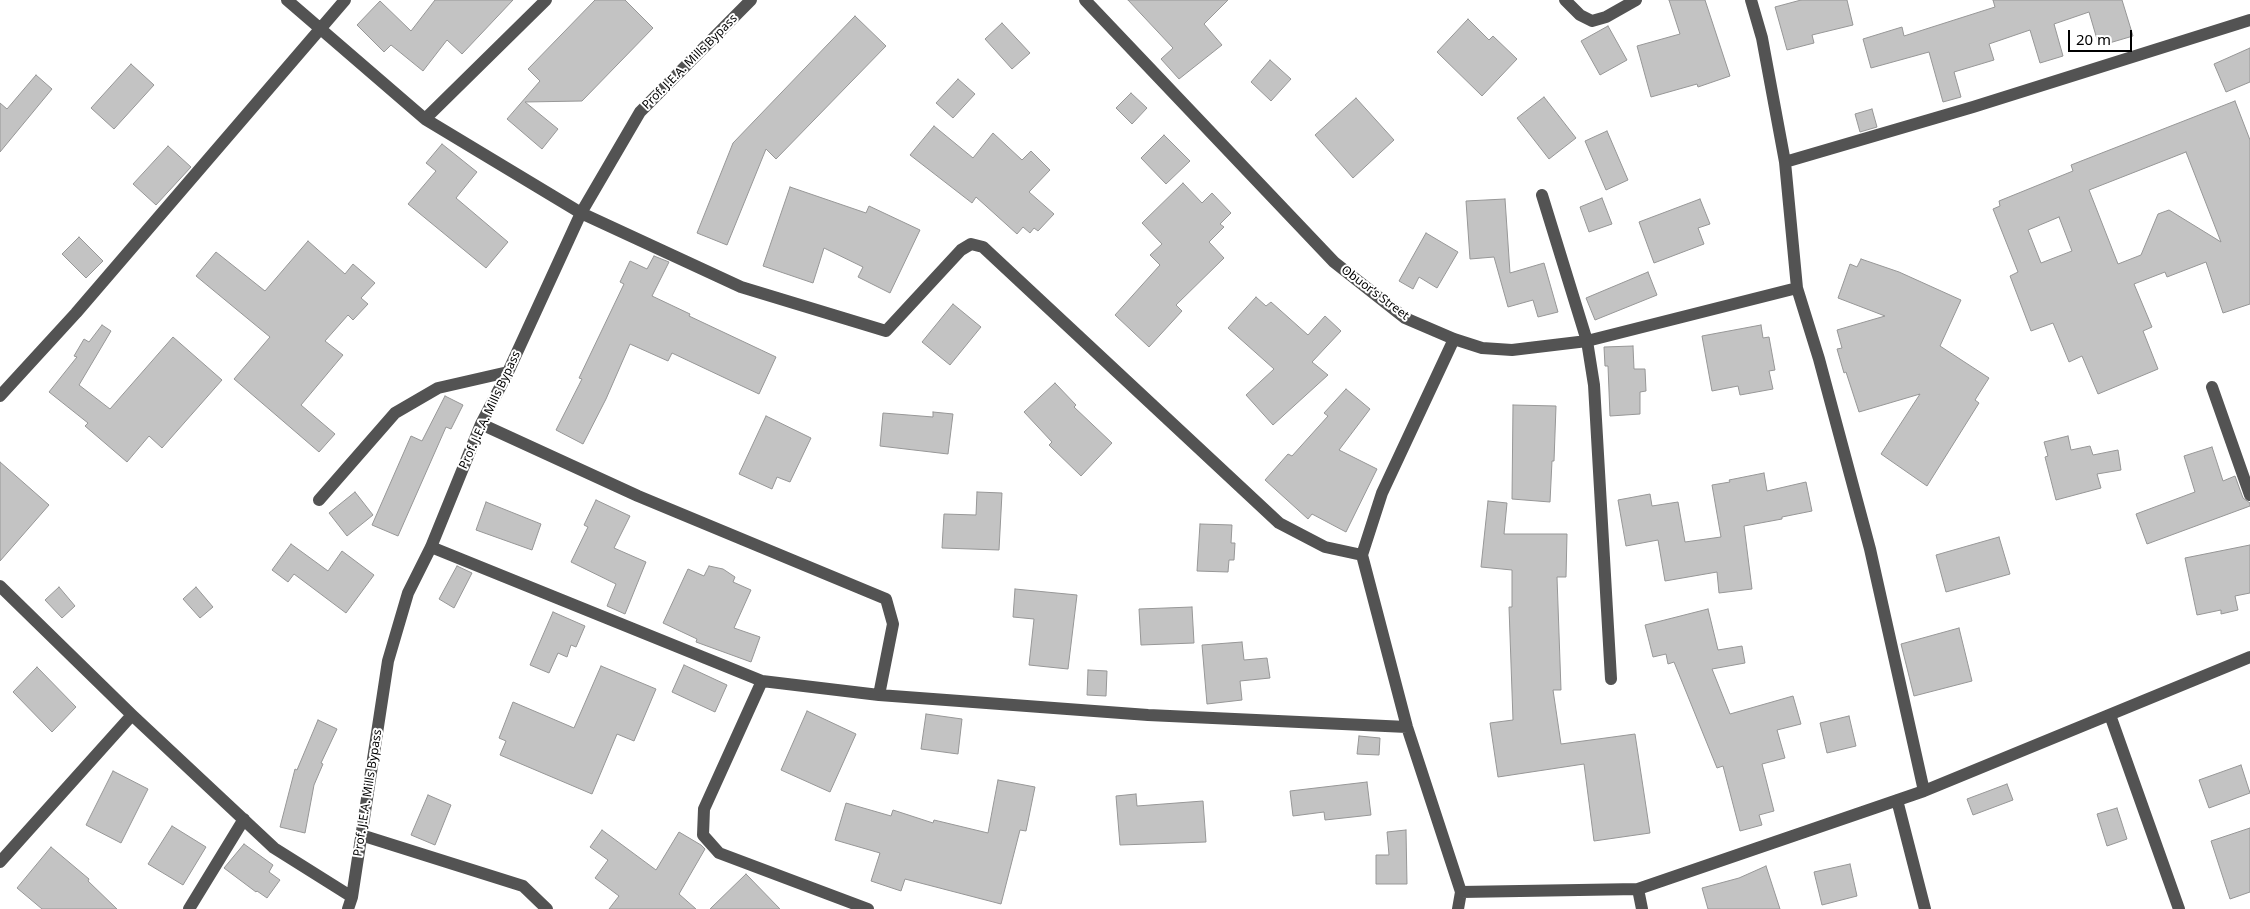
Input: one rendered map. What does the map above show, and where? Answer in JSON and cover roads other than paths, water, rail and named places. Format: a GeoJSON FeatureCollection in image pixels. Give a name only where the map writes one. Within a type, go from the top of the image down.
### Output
{"type":"FeatureCollection","features":[{"type":"Feature","properties":{"kind":"street"},"geometry":{"type":"LineString","coordinates":[[287,0],[425,119],[581,213],[742,287],[886,331],[961,250],[971,244],[983,247],[1279,523],[1325,547],[1362,555]]}},
{"type":"Feature","properties":{"kind":"street"},"geometry":{"type":"LineString","coordinates":[[0,396],[76,313],[346,0]]}},
{"type":"Feature","properties":{"kind":"street"},"geometry":{"type":"LineString","coordinates":[[425,119],[546,0]]}},
{"type":"Feature","properties":{"kind":"street","name":"Prof. J.E.A. Mills Bypass"},"geometry":{"type":"LineString","coordinates":[[350,903],[388,661],[408,593],[431,547],[481,424],[508,372],[581,213],[640,112],[751,0]]}},
{"type":"Feature","properties":{"kind":"street","name":"Obuor’s Street"},"geometry":{"type":"LineString","coordinates":[[1085,0],[1334,262],[1405,318],[1454,339],[1482,348],[1512,350],[1587,340],[1796,288]]}},
{"type":"Feature","properties":{"kind":"street"},"geometry":{"type":"LineString","coordinates":[[1565,0],[1580,15],[1592,21],[1606,17],[1636,0]]}},
{"type":"Feature","properties":{"kind":"street"},"geometry":{"type":"LineString","coordinates":[[1751,0],[1762,38],[1785,162],[1796,288],[1819,359],[1870,549],[1924,791]]}},
{"type":"Feature","properties":{"kind":"street"},"geometry":{"type":"LineString","coordinates":[[1785,162],[1972,107],[2250,20]]}},
{"type":"Feature","properties":{"kind":"street"},"geometry":{"type":"LineString","coordinates":[[1542,195],[1587,340],[1594,385],[1611,679]]}},
{"type":"Feature","properties":{"kind":"street"},"geometry":{"type":"LineString","coordinates":[[1454,339],[1382,493],[1362,555],[1407,726],[1461,892],[1458,909]]}},
{"type":"Feature","properties":{"kind":"street"},"geometry":{"type":"LineString","coordinates":[[319,500],[395,413],[438,388],[508,372]]}},
{"type":"Feature","properties":{"kind":"street"},"geometry":{"type":"LineString","coordinates":[[2212,387],[2250,495]]}},
{"type":"Feature","properties":{"kind":"street"},"geometry":{"type":"LineString","coordinates":[[481,424],[638,496],[886,600],[893,624],[879,695]]}},
{"type":"Feature","properties":{"kind":"street"},"geometry":{"type":"LineString","coordinates":[[431,547],[762,681],[879,695],[1158,716],[1407,726]]}},
{"type":"Feature","properties":{"kind":"street"},"geometry":{"type":"LineString","coordinates":[[0,586],[132,715],[274,848],[350,903]]}},
{"type":"Feature","properties":{"kind":"street"},"geometry":{"type":"LineString","coordinates":[[1461,892],[1638,889],[1924,791],[2250,657]]}},
{"type":"Feature","properties":{"kind":"street"},"geometry":{"type":"LineString","coordinates":[[762,681],[704,809],[703,835],[719,853],[868,909]]}},
{"type":"Feature","properties":{"kind":"street"},"geometry":{"type":"LineString","coordinates":[[0,862],[132,715]]}},
{"type":"Feature","properties":{"kind":"street"},"geometry":{"type":"LineString","coordinates":[[2110,715],[2179,909]]}},
{"type":"Feature","properties":{"kind":"street"},"geometry":{"type":"LineString","coordinates":[[1897,800],[1924,909]]}},
{"type":"Feature","properties":{"kind":"street"},"geometry":{"type":"LineString","coordinates":[[189,909],[244,819]]}},
{"type":"Feature","properties":{"kind":"street"},"geometry":{"type":"LineString","coordinates":[[361,835],[522,886],[547,909]]}},
{"type":"Feature","properties":{"kind":"street"},"geometry":{"type":"LineString","coordinates":[[1638,889],[1642,909]]}}]}
